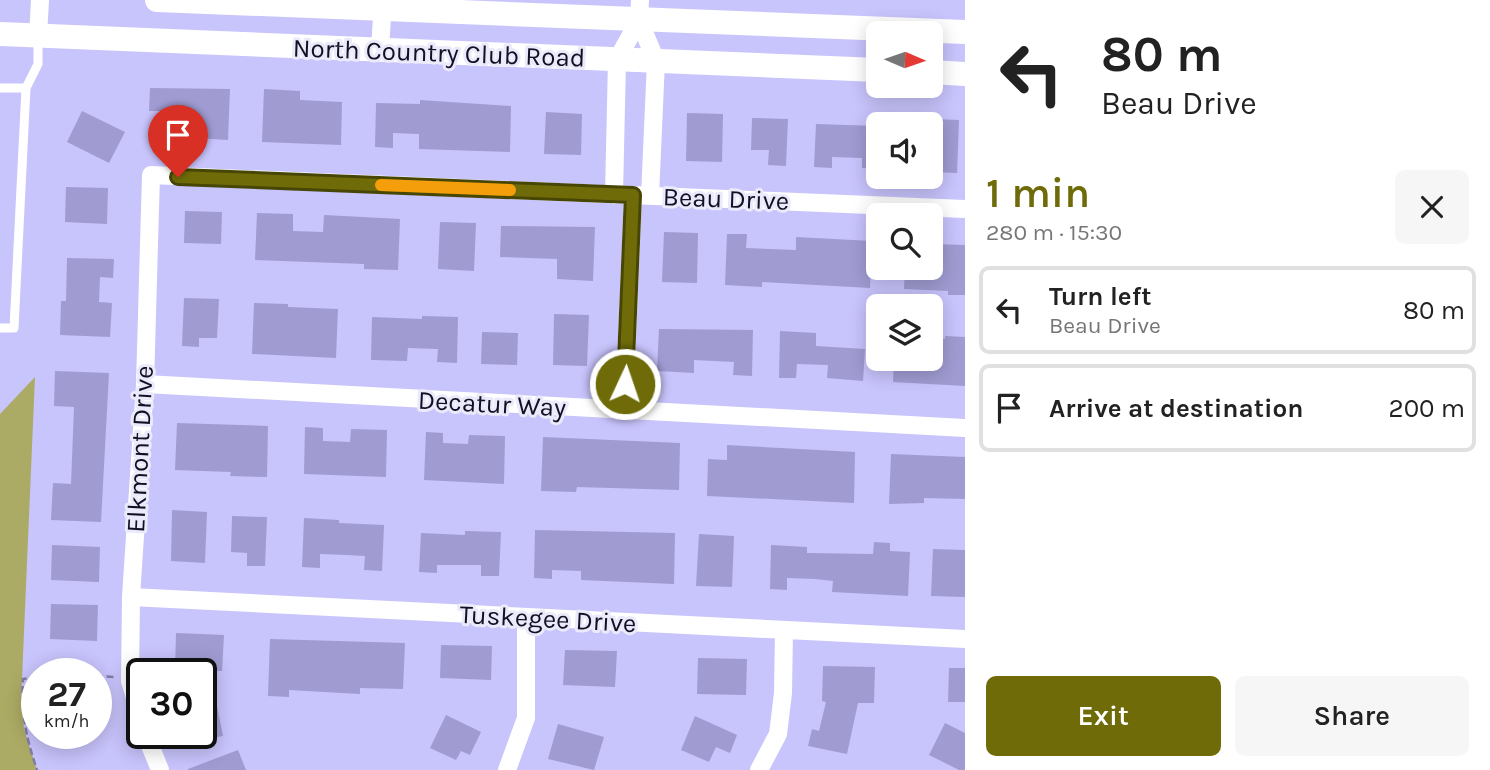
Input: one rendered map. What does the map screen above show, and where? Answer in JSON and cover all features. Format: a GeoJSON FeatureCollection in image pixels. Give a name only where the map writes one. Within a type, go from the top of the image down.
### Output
{"type":"FeatureCollection","features":[{"type":"Feature","properties":{"kind":"main road"},"geometry":{"type":"LineString","coordinates":[[157,0],[640,10],[965,32]]}},
{"type":"Feature","properties":{"kind":"main road","name":"North Country Club Road"},"geometry":{"type":"LineString","coordinates":[[0,34],[866,70]]}},
{"type":"Feature","properties":{"kind":"main road"},"geometry":{"type":"LineString","coordinates":[[943,73],[965,74]]}},
{"type":"Feature","properties":{"kind":"street"},"geometry":{"type":"LineString","coordinates":[[38,36],[40,0]]}},
{"type":"Feature","properties":{"kind":"street"},"geometry":{"type":"LineString","coordinates":[[380,50],[382,4]]}},
{"type":"Feature","properties":{"kind":"street"},"geometry":{"type":"LineString","coordinates":[[614,195],[617,60],[640,10]]}},
{"type":"Feature","properties":{"kind":"street"},"geometry":{"type":"LineString","coordinates":[[624,411],[656,61],[640,10]]}},
{"type":"Feature","properties":{"kind":"street","name":"Beau Drive"},"geometry":{"type":"LineString","coordinates":[[151,176],[965,209]]}},
{"type":"Feature","properties":{"kind":"street","name":"Elkmont Drive"},"geometry":{"type":"LineString","coordinates":[[130,658],[131,597],[145,384],[151,176]]}},
{"type":"Feature","properties":{"kind":"street","name":"Decatur Way"},"geometry":{"type":"LineString","coordinates":[[145,384],[965,428]]}},
{"type":"Feature","properties":{"kind":"street","name":"Tuskegee Drive"},"geometry":{"type":"LineString","coordinates":[[131,597],[965,639]]}},
{"type":"Feature","properties":{"kind":"street"},"geometry":{"type":"LineString","coordinates":[[507,770],[526,718],[526,618]]}},
{"type":"Feature","properties":{"kind":"street"},"geometry":{"type":"LineString","coordinates":[[759,770],[778,734],[783,693],[784,630]]}},
{"type":"Feature","properties":{"kind":"street"},"geometry":{"type":"LineString","coordinates":[[151,749],[160,770]]}},
{"type":"Feature","properties":{"kind":"lane"},"geometry":{"type":"LineString","coordinates":[[0,328],[14,328],[26,88],[38,64],[38,36]]}},
{"type":"Feature","properties":{"kind":"lane"},"geometry":{"type":"LineString","coordinates":[[0,88],[26,88]]}},
{"type":"Feature","properties":{"kind":"path"},"geometry":{"type":"LineString","coordinates":[[30,749],[37,770]]}},
{"type":"Feature","properties":{"kind":"shaded area"},"geometry":{"type":"Polygon","coordinates":[[[35,377],[21,658],[21,749],[30,749],[37,770],[0,770],[0,414],[35,377]]]}},
{"type":"Feature","properties":{"kind":"building"},"geometry":{"type":"Polygon","coordinates":[[[150,88],[230,89],[228,140],[194,138],[194,129],[166,128],[166,111],[149,111],[150,88]]]}},
{"type":"Feature","properties":{"kind":"building"},"geometry":{"type":"Polygon","coordinates":[[[264,89],[300,91],[300,100],[342,102],[341,145],[262,142],[264,89]]]}},
{"type":"Feature","properties":{"kind":"building"},"geometry":{"type":"Polygon","coordinates":[[[420,100],[511,106],[510,152],[419,149],[419,134],[393,133],[393,148],[375,147],[376,103],[420,104],[420,100]]]}},
{"type":"Feature","properties":{"kind":"building"},"geometry":{"type":"Polygon","coordinates":[[[82,111],[125,132],[109,163],[67,142],[82,111]]]}},
{"type":"Feature","properties":{"kind":"building"},"geometry":{"type":"Polygon","coordinates":[[[546,112],[582,114],[581,155],[544,154],[546,112]]]}},
{"type":"Feature","properties":{"kind":"building"},"geometry":{"type":"Polygon","coordinates":[[[687,113],[723,114],[722,162],[686,161],[687,113]]]}},
{"type":"Feature","properties":{"kind":"building"},"geometry":{"type":"Polygon","coordinates":[[[752,118],[788,119],[786,166],[768,165],[769,150],[751,150],[752,118]]]}},
{"type":"Feature","properties":{"kind":"building"},"geometry":{"type":"Polygon","coordinates":[[[943,119],[959,120],[957,173],[943,172],[943,119]]]}},
{"type":"Feature","properties":{"kind":"building"},"geometry":{"type":"Polygon","coordinates":[[[816,124],[866,126],[866,168],[862,168],[862,158],[832,157],[832,168],[814,167],[816,124]]]}},
{"type":"Feature","properties":{"kind":"building"},"geometry":{"type":"Polygon","coordinates":[[[66,187],[108,188],[107,224],[65,222],[66,187]]]}},
{"type":"Feature","properties":{"kind":"building"},"geometry":{"type":"Polygon","coordinates":[[[185,211],[222,212],[221,244],[184,243],[185,211]]]}},
{"type":"Feature","properties":{"kind":"building"},"geometry":{"type":"Polygon","coordinates":[[[257,213],[293,214],[293,231],[323,232],[324,215],[400,219],[398,270],[364,269],[364,264],[255,260],[257,213]]]}},
{"type":"Feature","properties":{"kind":"building"},"geometry":{"type":"Polygon","coordinates":[[[440,222],[476,223],[474,271],[438,269],[440,222]]]}},
{"type":"Feature","properties":{"kind":"building"},"geometry":{"type":"Polygon","coordinates":[[[501,226],[595,227],[593,281],[557,279],[557,259],[500,257],[501,226]]]}},
{"type":"Feature","properties":{"kind":"building"},"geometry":{"type":"Polygon","coordinates":[[[664,232],[698,233],[697,283],[662,282],[664,232]]]}},
{"type":"Feature","properties":{"kind":"building"},"geometry":{"type":"Polygon","coordinates":[[[727,234],[747,234],[746,248],[796,250],[796,237],[866,241],[866,280],[870,280],[870,288],[762,282],[762,287],[725,285],[727,234]]]}},
{"type":"Feature","properties":{"kind":"building"},"geometry":{"type":"Polygon","coordinates":[[[943,244],[965,245],[965,295],[948,295],[948,291],[904,289],[904,280],[943,280],[943,244]]]}},
{"type":"Feature","properties":{"kind":"building"},"geometry":{"type":"Polygon","coordinates":[[[67,258],[114,259],[113,278],[100,277],[99,302],[112,303],[110,337],[60,335],[61,301],[66,301],[67,258]]]}},
{"type":"Feature","properties":{"kind":"building"},"geometry":{"type":"Polygon","coordinates":[[[184,298],[219,299],[217,338],[199,338],[199,347],[182,346],[184,298]]]}},
{"type":"Feature","properties":{"kind":"building"},"geometry":{"type":"Polygon","coordinates":[[[254,303],[338,309],[336,358],[252,354],[254,303]]]}},
{"type":"Feature","properties":{"kind":"building"},"geometry":{"type":"Polygon","coordinates":[[[554,314],[589,315],[587,366],[553,365],[554,314]]]}},
{"type":"Feature","properties":{"kind":"building"},"geometry":{"type":"Polygon","coordinates":[[[422,316],[458,317],[457,363],[437,362],[438,349],[408,348],[407,361],[371,360],[372,317],[422,319],[422,316]]]}},
{"type":"Feature","properties":{"kind":"building"},"geometry":{"type":"Polygon","coordinates":[[[659,329],[753,330],[752,376],[733,375],[734,362],[694,360],[694,373],[657,371],[659,329]]]}},
{"type":"Feature","properties":{"kind":"building"},"geometry":{"type":"Polygon","coordinates":[[[780,331],[816,333],[816,346],[865,349],[863,381],[827,378],[828,365],[797,364],[796,378],[779,378],[780,331]]]}},
{"type":"Feature","properties":{"kind":"building"},"geometry":{"type":"Polygon","coordinates":[[[482,332],[518,333],[517,365],[481,364],[482,332]]]}},
{"type":"Feature","properties":{"kind":"building"},"geometry":{"type":"Polygon","coordinates":[[[945,336],[965,337],[965,386],[893,382],[893,371],[943,371],[945,336]]]}},
{"type":"Feature","properties":{"kind":"building"},"geometry":{"type":"Polygon","coordinates":[[[55,371],[109,373],[101,522],[51,520],[53,483],[71,484],[74,407],[54,406],[55,371]]]}},
{"type":"Feature","properties":{"kind":"building"},"geometry":{"type":"Polygon","coordinates":[[[177,423],[268,426],[267,477],[230,476],[231,472],[175,470],[177,423]]]}},
{"type":"Feature","properties":{"kind":"building"},"geometry":{"type":"Polygon","coordinates":[[[305,427],[323,428],[323,441],[350,442],[351,429],[387,430],[386,477],[304,474],[305,427]]]}},
{"type":"Feature","properties":{"kind":"building"},"geometry":{"type":"Polygon","coordinates":[[[426,432],[443,433],[443,443],[468,444],[469,435],[505,436],[504,484],[424,480],[426,432]]]}},
{"type":"Feature","properties":{"kind":"building"},"geometry":{"type":"Polygon","coordinates":[[[543,437],[680,443],[679,490],[577,487],[576,492],[541,491],[543,437]]]}},
{"type":"Feature","properties":{"kind":"building"},"geometry":{"type":"Polygon","coordinates":[[[727,445],[855,452],[854,503],[707,496],[708,459],[727,460],[727,445]]]}},
{"type":"Feature","properties":{"kind":"building"},"geometry":{"type":"Polygon","coordinates":[[[891,454],[965,457],[965,499],[924,498],[924,503],[889,504],[891,454]]]}},
{"type":"Feature","properties":{"kind":"building"},"geometry":{"type":"Polygon","coordinates":[[[172,510],[207,512],[205,563],[171,561],[172,510]]]}},
{"type":"Feature","properties":{"kind":"building"},"geometry":{"type":"Polygon","coordinates":[[[232,516],[267,517],[265,566],[247,566],[247,553],[231,552],[232,516]]]}},
{"type":"Feature","properties":{"kind":"building"},"geometry":{"type":"Polygon","coordinates":[[[304,518],[384,525],[382,571],[364,570],[365,556],[346,555],[320,554],[320,568],[302,567],[304,518]]]}},
{"type":"Feature","properties":{"kind":"building"},"geometry":{"type":"Polygon","coordinates":[[[535,530],[675,533],[674,584],[581,580],[581,571],[552,570],[552,579],[534,578],[535,530]]]}},
{"type":"Feature","properties":{"kind":"building"},"geometry":{"type":"Polygon","coordinates":[[[465,531],[501,532],[499,576],[481,576],[481,565],[437,565],[437,573],[419,572],[421,533],[465,535],[465,531]]]}},
{"type":"Feature","properties":{"kind":"building"},"geometry":{"type":"Polygon","coordinates":[[[699,534],[734,536],[732,587],[696,586],[699,534]]]}},
{"type":"Feature","properties":{"kind":"building"},"geometry":{"type":"Polygon","coordinates":[[[874,542],[890,543],[890,551],[910,552],[908,596],[832,592],[833,581],[815,579],[787,578],[787,590],[770,589],[771,545],[807,547],[807,553],[873,554],[874,542]]]}},
{"type":"Feature","properties":{"kind":"building"},"geometry":{"type":"Polygon","coordinates":[[[52,545],[100,547],[99,582],[51,580],[52,545]]]}},
{"type":"Feature","properties":{"kind":"building"},"geometry":{"type":"Polygon","coordinates":[[[933,549],[965,550],[965,597],[931,596],[933,549]]]}},
{"type":"Feature","properties":{"kind":"building"},"geometry":{"type":"Polygon","coordinates":[[[51,604],[98,605],[97,641],[50,639],[51,604]]]}},
{"type":"Feature","properties":{"kind":"building"},"geometry":{"type":"Polygon","coordinates":[[[176,633],[224,635],[222,671],[217,671],[217,658],[175,658],[176,633]]]}},
{"type":"Feature","properties":{"kind":"building"},"geometry":{"type":"Polygon","coordinates":[[[270,639],[405,643],[403,689],[360,688],[360,694],[289,690],[289,697],[268,696],[270,639]]]}},
{"type":"Feature","properties":{"kind":"building"},"geometry":{"type":"Polygon","coordinates":[[[441,645],[492,646],[491,680],[440,678],[441,645]]]}},
{"type":"Feature","properties":{"kind":"building"},"geometry":{"type":"Polygon","coordinates":[[[565,650],[617,651],[615,687],[563,685],[565,650]]]}},
{"type":"Feature","properties":{"kind":"building"},"geometry":{"type":"Polygon","coordinates":[[[698,658],[747,659],[746,695],[697,694],[698,658]]]}},
{"type":"Feature","properties":{"kind":"building"},"geometry":{"type":"Polygon","coordinates":[[[823,666],[875,667],[874,703],[858,703],[847,754],[808,746],[812,729],[819,731],[826,702],[822,701],[823,666]]]}},
{"type":"Feature","properties":{"kind":"building"},"geometry":{"type":"Polygon","coordinates":[[[949,668],[965,668],[965,702],[948,702],[949,668]]]}},
{"type":"Feature","properties":{"kind":"building"},"geometry":{"type":"Polygon","coordinates":[[[217,706],[223,736],[217,737],[217,706]]]}},
{"type":"Feature","properties":{"kind":"building"},"geometry":{"type":"Polygon","coordinates":[[[446,715],[481,732],[470,755],[461,751],[456,760],[430,748],[446,715]]]}},
{"type":"Feature","properties":{"kind":"building"},"geometry":{"type":"Polygon","coordinates":[[[695,716],[737,735],[730,753],[716,747],[709,762],[681,750],[695,716]]]}},
{"type":"Feature","properties":{"kind":"building"},"geometry":{"type":"Polygon","coordinates":[[[945,723],[965,733],[965,770],[959,770],[929,755],[945,723]]]}},
{"type":"Feature","properties":{"kind":"building"},"geometry":{"type":"Polygon","coordinates":[[[558,724],[604,737],[594,770],[548,759],[558,724]]]}},
{"type":"Feature","properties":{"kind":"building"},"geometry":{"type":"Polygon","coordinates":[[[238,750],[246,770],[188,770],[188,769],[238,750]]]}},
{"type":"Feature","properties":{"kind":"slow traffic"},"geometry":{"type":"LineString","coordinates":[[381,185],[510,190]]}},
{"type":"Feature","properties":{"kind":"route"},"geometry":{"type":"LineString","coordinates":[[178,177],[633,195],[625,384]]}}]}
